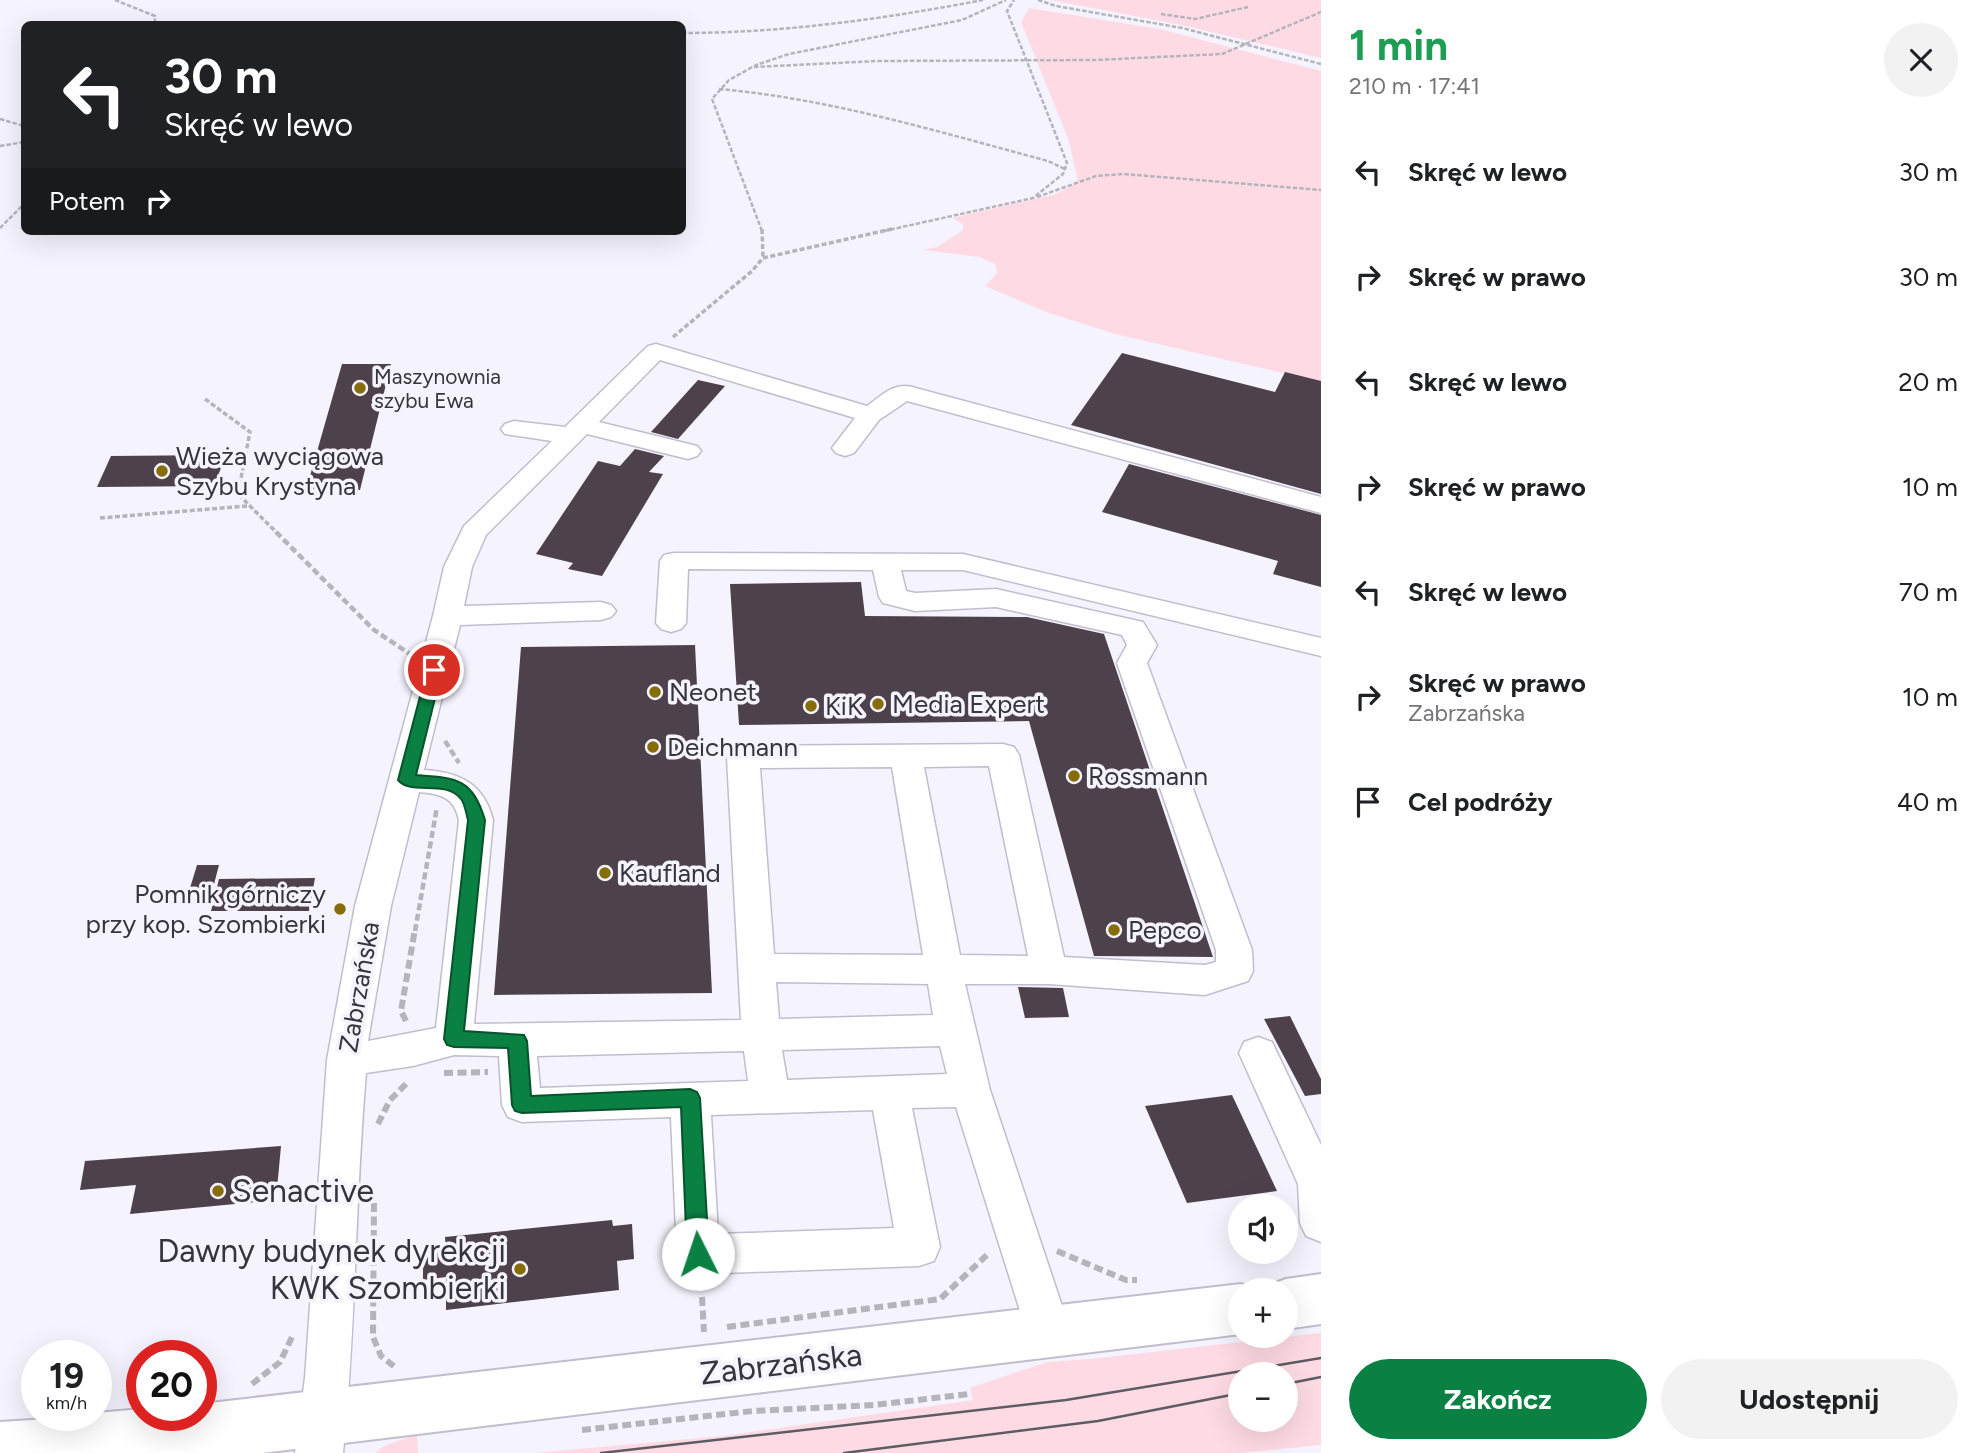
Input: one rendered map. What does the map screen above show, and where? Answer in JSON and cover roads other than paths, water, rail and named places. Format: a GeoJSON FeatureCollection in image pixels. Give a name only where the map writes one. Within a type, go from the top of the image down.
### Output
{"type":"FeatureCollection","features":[{"type":"Feature","properties":{"kind":"main road"},"geometry":{"type":"LineString","coordinates":[[1298,1302],[1321,1299]]}},
{"type":"Feature","properties":{"kind":"main road","name":"Zabrzańska"},"geometry":{"type":"LineString","coordinates":[[1,1451],[320,1435],[1049,1333],[1228,1311]]}},
{"type":"Feature","properties":{"kind":"street","name":"Zabrzańska"},"geometry":{"type":"LineString","coordinates":[[320,1435],[328,1378],[346,1060],[373,906],[448,616],[458,567],[474,532],[656,351],[870,415]]}},
{"type":"Feature","properties":{"kind":"street"},"geometry":{"type":"LineString","coordinates":[[845,448],[870,415],[903,392],[1321,505]]}},
{"type":"Feature","properties":{"kind":"street"},"geometry":{"type":"LineString","coordinates":[[513,429],[575,430],[688,451]]}},
{"type":"Feature","properties":{"kind":"street"},"geometry":{"type":"LineString","coordinates":[[671,623],[674,561],[963,562],[1321,647]]}},
{"type":"Feature","properties":{"kind":"street"},"geometry":{"type":"LineString","coordinates":[[757,968],[1049,970],[1205,980],[1236,971],[1234,950],[1132,663],[1142,645],[1133,628],[996,598],[915,602],[893,597],[885,562]]}},
{"type":"Feature","properties":{"kind":"street"},"geometry":{"type":"LineString","coordinates":[[448,616],[601,611]]}},
{"type":"Feature","properties":{"kind":"street"},"geometry":{"type":"LineString","coordinates":[[906,755],[955,1030],[970,1090],[1049,1333]]}},
{"type":"Feature","properties":{"kind":"street"},"geometry":{"type":"LineString","coordinates":[[770,1095],[761,1035],[743,757],[1003,755],[1049,970]]}},
{"type":"Feature","properties":{"kind":"street"},"geometry":{"type":"LineString","coordinates":[[406,780],[462,790],[470,798],[477,820],[454,1039]]}},
{"type":"Feature","properties":{"kind":"street"},"geometry":{"type":"LineString","coordinates":[[346,1060],[413,1050],[454,1039],[518,1056],[761,1035],[955,1030]]}},
{"type":"Feature","properties":{"kind":"street"},"geometry":{"type":"LineString","coordinates":[[1258,1053],[1319,1184],[1321,1223]]}},
{"type":"Feature","properties":{"kind":"street"},"geometry":{"type":"LineString","coordinates":[[518,1056],[522,1105],[970,1090]]}},
{"type":"Feature","properties":{"kind":"street"},"geometry":{"type":"LineString","coordinates":[[690,1098],[698,1254],[919,1247],[889,1092]]}},
{"type":"Feature","properties":{"kind":"tram line"},"geometry":{"type":"LineString","coordinates":[[601,1453],[1066,1400],[1321,1358]]}},
{"type":"Feature","properties":{"kind":"tram line"},"geometry":{"type":"LineString","coordinates":[[1298,1382],[1321,1377]]}},
{"type":"Feature","properties":{"kind":"tram line"},"geometry":{"type":"LineString","coordinates":[[844,1453],[1098,1421],[1228,1396]]}},
{"type":"Feature","properties":{"kind":"place","name":"Maszynownia szybu Ewa"},"geometry":{"type":"Point","coordinates":[360,388]}},
{"type":"Feature","properties":{"kind":"place","name":"Wieża wyciągowa Szybu Krystyna"},"geometry":{"type":"Point","coordinates":[162,471]}},
{"type":"Feature","properties":{"kind":"place","name":"Neonet"},"geometry":{"type":"Point","coordinates":[655,692]}},
{"type":"Feature","properties":{"kind":"place","name":"Media Expert"},"geometry":{"type":"Point","coordinates":[878,704]}},
{"type":"Feature","properties":{"kind":"place","name":"KiK"},"geometry":{"type":"Point","coordinates":[811,706]}},
{"type":"Feature","properties":{"kind":"place","name":"Deichmann"},"geometry":{"type":"Point","coordinates":[653,747]}},
{"type":"Feature","properties":{"kind":"place","name":"Rossmann"},"geometry":{"type":"Point","coordinates":[1074,776]}},
{"type":"Feature","properties":{"kind":"place","name":"Kaufland"},"geometry":{"type":"Point","coordinates":[605,873]}},
{"type":"Feature","properties":{"kind":"place","name":"Pomnik górniczy przy kop. Szombierki"},"geometry":{"type":"Point","coordinates":[340,909]}},
{"type":"Feature","properties":{"kind":"place","name":"Pepco"},"geometry":{"type":"Point","coordinates":[1114,930]}},
{"type":"Feature","properties":{"kind":"place","name":"Senactive"},"geometry":{"type":"Point","coordinates":[218,1191]}},
{"type":"Feature","properties":{"kind":"place","name":"Dawny budynek dyrekcji KWK Szombierki"},"geometry":{"type":"Point","coordinates":[520,1269]}}]}
